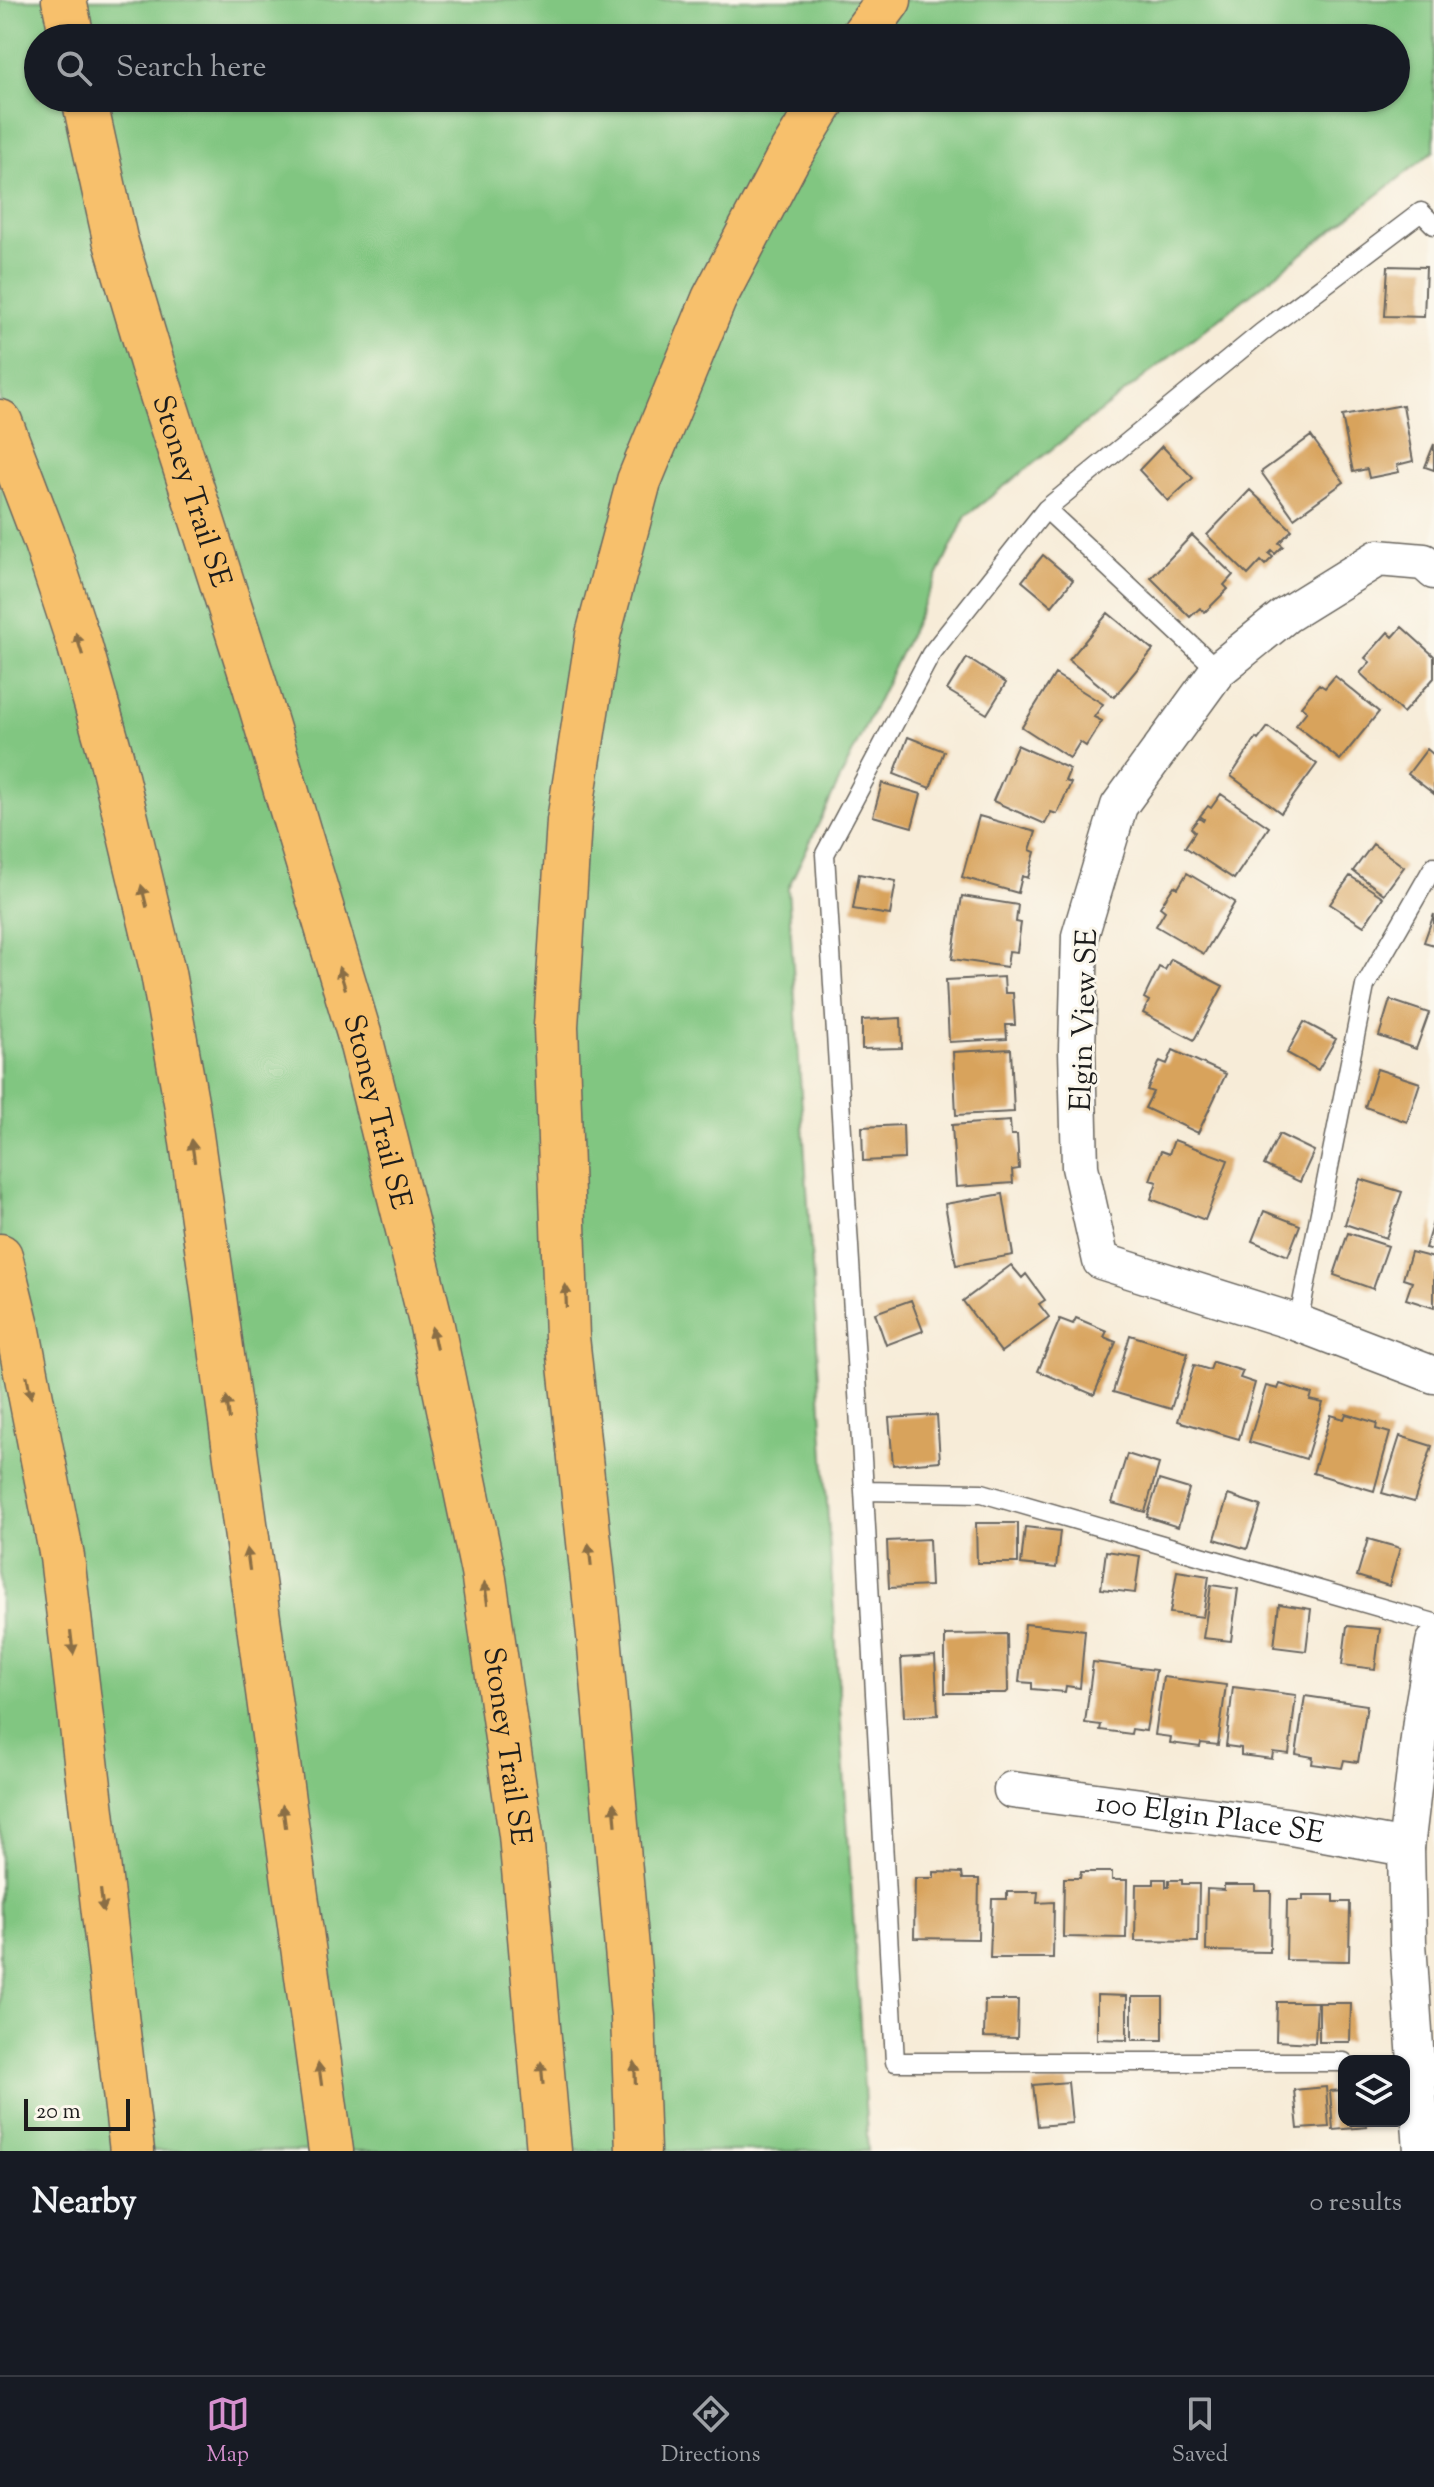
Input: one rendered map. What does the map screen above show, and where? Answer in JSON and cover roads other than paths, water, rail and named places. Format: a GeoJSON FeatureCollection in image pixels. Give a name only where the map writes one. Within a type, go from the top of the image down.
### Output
{"type":"FeatureCollection","features":[{"type":"Feature","properties":{"kind":"highway"},"geometry":{"type":"LineString","coordinates":[[64,0],[69,24]]}},
{"type":"Feature","properties":{"kind":"highway"},"geometry":{"type":"LineString","coordinates":[[871,24],[889,0]]}},
{"type":"Feature","properties":{"kind":"highway","name":"Stoney Trail SE"},"geometry":{"type":"LineString","coordinates":[[87,112],[115,239],[254,683],[360,1037],[432,1326],[483,1572],[521,1835],[549,2151]]}},
{"type":"Feature","properties":{"kind":"highway"},"geometry":{"type":"LineString","coordinates":[[638,2151],[633,2016],[599,1635],[567,1337],[556,1026],[569,821],[598,635],[639,481],[714,299],[787,160],[816,112]]}},
{"type":"Feature","properties":{"kind":"highway"},"geometry":{"type":"LineString","coordinates":[[0,422],[46,543],[79,643],[111,756],[163,973],[204,1224],[331,2151]]}},
{"type":"Feature","properties":{"kind":"highway"},"geometry":{"type":"LineString","coordinates":[[0,1256],[17,1326],[62,1557],[132,2151]]}},
{"type":"Feature","properties":{"kind":"street","name":"Elgin View SE"},"geometry":{"type":"LineString","coordinates":[[1434,571],[1424,562],[1378,558],[1286,615],[1218,670],[1119,806],[1080,936],[1077,1050],[1080,1167],[1101,1261],[1298,1323],[1434,1375]]}},
{"type":"Feature","properties":{"kind":"street"},"geometry":{"type":"LineString","coordinates":[[1410,2055],[1406,1848],[1422,1713],[1434,1643]]}},
{"type":"Feature","properties":{"kind":"street","name":"100 Elgin Place SE"},"geometry":{"type":"LineString","coordinates":[[1012,1790],[1286,1826],[1406,1848]]}},
{"type":"Feature","properties":{"kind":"street"},"geometry":{"type":"LineString","coordinates":[[1410,2062],[1422,2151]]}},
{"type":"Feature","properties":{"kind":"lane"},"geometry":{"type":"LineString","coordinates":[[1338,2062],[895,2062],[825,854],[931,654],[1046,509],[1261,333],[1421,212],[1434,225]]}},
{"type":"Feature","properties":{"kind":"lane"},"geometry":{"type":"LineString","coordinates":[[1046,509],[1218,670]]}},
{"type":"Feature","properties":{"kind":"lane"},"geometry":{"type":"LineString","coordinates":[[1298,1323],[1365,986],[1434,866]]}},
{"type":"Feature","properties":{"kind":"lane"},"geometry":{"type":"LineString","coordinates":[[864,1491],[982,1493],[1434,1623]]}}]}
